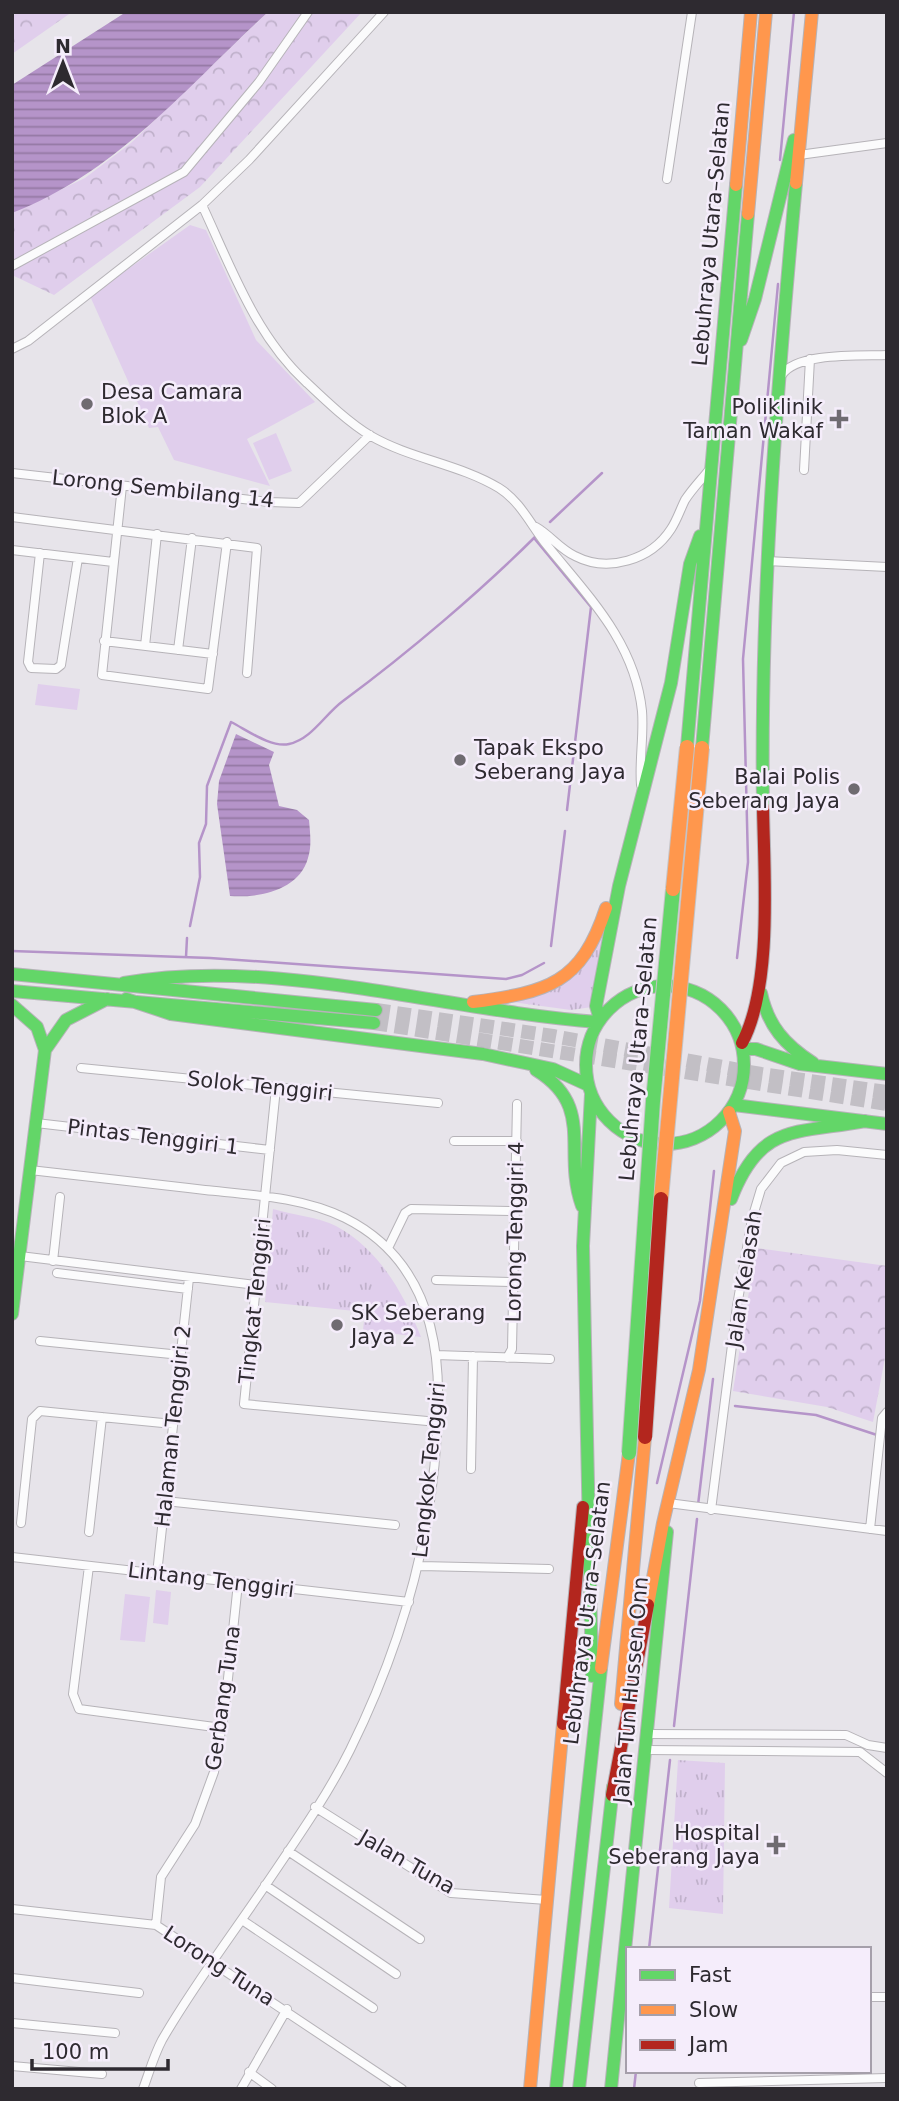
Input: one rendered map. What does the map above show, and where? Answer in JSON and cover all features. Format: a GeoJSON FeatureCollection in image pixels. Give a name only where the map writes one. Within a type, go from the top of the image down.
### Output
{"type":"FeatureCollection","features":[{"type":"Feature","properties":{"kind":"main road","name":"Lebuhraya Utara–Selatan"},"geometry":{"type":"LineString","coordinates":[[579,2089],[612,1795],[645,1437],[695,747],[710,468],[751,12]]}},
{"type":"Feature","properties":{"kind":"main road","name":"Lebuhraya Utara–Selatan"},"geometry":{"type":"LineString","coordinates":[[556,2089],[594,1721],[629,1453],[653,1101],[695,747],[735,355],[766,12]]}},
{"type":"Feature","properties":{"kind":"main road"},"geometry":{"type":"LineString","coordinates":[[743,1046],[752,1029],[763,906],[762,671],[767,561],[783,337],[812,12]]}},
{"type":"Feature","properties":{"kind":"main road"},"geometry":{"type":"LineString","coordinates":[[735,355],[755,299],[804,104]]}},
{"type":"Feature","properties":{"kind":"main road"},"geometry":{"type":"LineString","coordinates":[[599,1021],[596,1006],[618,886],[671,683],[690,564],[706,523]]}},
{"type":"Feature","properties":{"kind":"main road"},"geometry":{"type":"LineString","coordinates":[[453,1004],[531,994],[562,980],[579,965],[592,947],[609,899],[618,886]]}},
{"type":"Feature","properties":{"kind":"main road"},"geometry":{"type":"LineString","coordinates":[[12,974],[124,983],[375,1017],[12,991]]}},
{"type":"Feature","properties":{"kind":"main road"},"geometry":{"type":"LineString","coordinates":[[124,983],[168,975],[262,979],[339,986],[543,1018],[599,1021]]}},
{"type":"Feature","properties":{"kind":"main road"},"geometry":{"type":"LineString","coordinates":[[758,979],[765,1014],[773,1029],[796,1052],[820,1067]]}},
{"type":"Feature","properties":{"kind":"main road"},"geometry":{"type":"LineString","coordinates":[[126,999],[171,1014],[483,1054],[553,1069],[590,1089],[612,1124],[628,1135],[655,1143],[674,1143],[701,1136],[732,1108],[744,1078],[743,1046],[733,1023],[719,1006],[700,993],[679,986],[656,986],[635,991],[615,1003],[599,1021],[587,1048],[590,1089],[584,1210],[594,1721]]}},
{"type":"Feature","properties":{"kind":"main road"},"geometry":{"type":"LineString","coordinates":[[45,1050],[66,1020],[111,997]]}},
{"type":"Feature","properties":{"kind":"main road"},"geometry":{"type":"LineString","coordinates":[[12,1005],[37,1027],[45,1050],[12,1314]]}},
{"type":"Feature","properties":{"kind":"main road"},"geometry":{"type":"LineString","coordinates":[[743,1046],[820,1067],[887,1074]]}},
{"type":"Feature","properties":{"kind":"main road"},"geometry":{"type":"LineString","coordinates":[[516,1062],[549,1077],[569,1099],[574,1114],[574,1182],[584,1210]]}},
{"type":"Feature","properties":{"kind":"main road"},"geometry":{"type":"LineString","coordinates":[[732,1108],[887,1124]]}},
{"type":"Feature","properties":{"kind":"main road"},"geometry":{"type":"LineString","coordinates":[[612,1795],[668,1503],[699,1370],[735,1131],[732,1108]]}},
{"type":"Feature","properties":{"kind":"main road"},"geometry":{"type":"LineString","coordinates":[[722,1218],[744,1167],[763,1146],[788,1132],[865,1121]]}},
{"type":"Feature","properties":{"kind":"main road"},"geometry":{"type":"LineString","coordinates":[[530,2089],[587,1467]]}},
{"type":"Feature","properties":{"kind":"main road","name":"Jalan Tun Hussen Onn"},"geometry":{"type":"LineString","coordinates":[[629,1947],[668,1503]]}},
{"type":"Feature","properties":{"kind":"main road","name":"Jalan Tun Hussen Onn"},"geometry":{"type":"LineString","coordinates":[[611,2089],[626,1973]]}},
{"type":"Feature","properties":{"kind":"street"},"geometry":{"type":"LineString","coordinates":[[12,266],[184,172],[259,82],[308,12]]}},
{"type":"Feature","properties":{"kind":"street"},"geometry":{"type":"LineString","coordinates":[[12,349],[28,341],[202,205],[249,160],[384,12]]}},
{"type":"Feature","properties":{"kind":"street"},"geometry":{"type":"LineString","coordinates":[[667,179],[692,12]]}},
{"type":"Feature","properties":{"kind":"street"},"geometry":{"type":"LineString","coordinates":[[799,155],[887,143]]}},
{"type":"Feature","properties":{"kind":"street"},"geometry":{"type":"LineString","coordinates":[[202,205],[261,328],[277,352],[305,382],[370,435],[411,453],[463,469],[509,495],[603,614],[630,662],[642,712],[642,798]]}},
{"type":"Feature","properties":{"kind":"street"},"geometry":{"type":"LineString","coordinates":[[783,337],[790,354],[810,359]]}},
{"type":"Feature","properties":{"kind":"street"},"geometry":{"type":"LineString","coordinates":[[780,377],[789,366],[810,359],[887,355]]}},
{"type":"Feature","properties":{"kind":"street"},"geometry":{"type":"LineString","coordinates":[[804,470],[810,359]]}},
{"type":"Feature","properties":{"kind":"street","name":"Lorong Sembilang 14"},"geometry":{"type":"LineString","coordinates":[[12,473],[299,503],[370,435]]}},
{"type":"Feature","properties":{"kind":"street"},"geometry":{"type":"LineString","coordinates":[[534,525],[566,551],[584,560],[601,563],[627,561],[645,553],[665,538],[687,497],[710,468]]}},
{"type":"Feature","properties":{"kind":"street"},"geometry":{"type":"LineString","coordinates":[[122,486],[102,675],[205,690],[209,688],[227,542]]}},
{"type":"Feature","properties":{"kind":"street"},"geometry":{"type":"LineString","coordinates":[[12,517],[227,542],[257,548],[247,673]]}},
{"type":"Feature","properties":{"kind":"street"},"geometry":{"type":"LineString","coordinates":[[145,646],[157,534]]}},
{"type":"Feature","properties":{"kind":"street"},"geometry":{"type":"LineString","coordinates":[[178,650],[192,538]]}},
{"type":"Feature","properties":{"kind":"street"},"geometry":{"type":"LineString","coordinates":[[12,550],[113,562]]}},
{"type":"Feature","properties":{"kind":"street"},"geometry":{"type":"LineString","coordinates":[[40,554],[29,666],[56,669],[61,665],[78,558]]}},
{"type":"Feature","properties":{"kind":"street"},"geometry":{"type":"LineString","coordinates":[[767,561],[887,567]]}},
{"type":"Feature","properties":{"kind":"street"},"geometry":{"type":"LineString","coordinates":[[104,641],[213,654]]}},
{"type":"Feature","properties":{"kind":"street","name":"Solok Tenggiri"},"geometry":{"type":"LineString","coordinates":[[81,1068],[438,1103]]}},
{"type":"Feature","properties":{"kind":"street","name":"Tingkat Tenggiri"},"geometry":{"type":"LineString","coordinates":[[276,1088],[244,1404],[438,1422]]}},
{"type":"Feature","properties":{"kind":"street","name":"Lorong Tenggiri 4"},"geometry":{"type":"LineString","coordinates":[[507,1358],[512,1349],[517,1104]]}},
{"type":"Feature","properties":{"kind":"street","name":"Pintas Tenggiri 1"},"geometry":{"type":"LineString","coordinates":[[36,1123],[270,1150]]}},
{"type":"Feature","properties":{"kind":"street"},"geometry":{"type":"LineString","coordinates":[[454,1140],[517,1141]]}},
{"type":"Feature","properties":{"kind":"street","name":"Jalan Kelasah"},"geometry":{"type":"LineString","coordinates":[[711,1510],[737,1306],[752,1219],[761,1189],[781,1163],[804,1152],[837,1150],[887,1155]]}},
{"type":"Feature","properties":{"kind":"street","name":"Lengkok Tenggiri"},"geometry":{"type":"LineString","coordinates":[[30,1170],[266,1197],[318,1207],[355,1224],[389,1246],[417,1289],[436,1356],[438,1422],[420,1566],[391,1659],[349,1752],[288,1852],[161,2042],[143,2089]]}},
{"type":"Feature","properties":{"kind":"street"},"geometry":{"type":"LineString","coordinates":[[53,1261],[60,1197]]}},
{"type":"Feature","properties":{"kind":"street"},"geometry":{"type":"LineString","coordinates":[[389,1246],[405,1213],[411,1209],[515,1211]]}},
{"type":"Feature","properties":{"kind":"street"},"geometry":{"type":"LineString","coordinates":[[20,1256],[256,1285]]}},
{"type":"Feature","properties":{"kind":"street"},"geometry":{"type":"LineString","coordinates":[[57,1273],[188,1289]]}},
{"type":"Feature","properties":{"kind":"street","name":"Halaman Tenggiri 2"},"geometry":{"type":"LineString","coordinates":[[157,1574],[189,1278]]}},
{"type":"Feature","properties":{"kind":"street"},"geometry":{"type":"LineString","coordinates":[[436,1280],[514,1282]]}},
{"type":"Feature","properties":{"kind":"street"},"geometry":{"type":"LineString","coordinates":[[40,1341],[181,1355]]}},
{"type":"Feature","properties":{"kind":"street"},"geometry":{"type":"LineString","coordinates":[[436,1356],[550,1359]]}},
{"type":"Feature","properties":{"kind":"street"},"geometry":{"type":"LineString","coordinates":[[471,1469],[473,1356]]}},
{"type":"Feature","properties":{"kind":"street"},"geometry":{"type":"LineString","coordinates":[[20,1522],[32,1419],[36,1413],[40,1411],[173,1424]]}},
{"type":"Feature","properties":{"kind":"street"},"geometry":{"type":"LineString","coordinates":[[870,1529],[881,1427],[887,1412]]}},
{"type":"Feature","properties":{"kind":"street"},"geometry":{"type":"LineString","coordinates":[[89,1532],[102,1417]]}},
{"type":"Feature","properties":{"kind":"street"},"geometry":{"type":"LineString","coordinates":[[877,1470],[887,1472]]}},
{"type":"Feature","properties":{"kind":"street"},"geometry":{"type":"LineString","coordinates":[[165,1501],[395,1525]]}},
{"type":"Feature","properties":{"kind":"street"},"geometry":{"type":"LineString","coordinates":[[668,1503],[887,1531]]}},
{"type":"Feature","properties":{"kind":"street","name":"Lintang Tenggiri"},"geometry":{"type":"LineString","coordinates":[[12,1557],[409,1602]]}},
{"type":"Feature","properties":{"kind":"street"},"geometry":{"type":"LineString","coordinates":[[89,1566],[73,1694],[75,1705],[79,1709],[222,1728]]}},
{"type":"Feature","properties":{"kind":"street"},"geometry":{"type":"LineString","coordinates":[[420,1566],[549,1569]]}},
{"type":"Feature","properties":{"kind":"street","name":"Gerbang Tuna"},"geometry":{"type":"LineString","coordinates":[[156,1925],[162,1877],[195,1824],[207,1795],[222,1728],[238,1583]]}},
{"type":"Feature","properties":{"kind":"street"},"geometry":{"type":"LineString","coordinates":[[649,1734],[846,1735],[867,1745],[887,1748]]}},
{"type":"Feature","properties":{"kind":"street"},"geometry":{"type":"LineString","coordinates":[[735,1736],[735,1753]]}},
{"type":"Feature","properties":{"kind":"street"},"geometry":{"type":"LineString","coordinates":[[807,1736],[807,1752]]}},
{"type":"Feature","properties":{"kind":"street"},"geometry":{"type":"LineString","coordinates":[[648,1750],[735,1753],[860,1752],[887,1773]]}},
{"type":"Feature","properties":{"kind":"street","name":"Jalan Tuna"},"geometry":{"type":"LineString","coordinates":[[315,1807],[451,1892],[547,1900]]}},
{"type":"Feature","properties":{"kind":"street"},"geometry":{"type":"LineString","coordinates":[[288,1852],[420,1939]]}},
{"type":"Feature","properties":{"kind":"street"},"geometry":{"type":"LineString","coordinates":[[265,1885],[396,1974]]}},
{"type":"Feature","properties":{"kind":"street","name":"Lorong Tuna"},"geometry":{"type":"LineString","coordinates":[[12,1909],[156,1925],[287,2009],[402,2089]]}},
{"type":"Feature","properties":{"kind":"street"},"geometry":{"type":"LineString","coordinates":[[242,1920],[373,2008]]}},
{"type":"Feature","properties":{"kind":"street"},"geometry":{"type":"LineString","coordinates":[[12,1978],[139,1993]]}},
{"type":"Feature","properties":{"kind":"street"},"geometry":{"type":"LineString","coordinates":[[241,2089],[287,2009]]}},
{"type":"Feature","properties":{"kind":"street"},"geometry":{"type":"LineString","coordinates":[[12,2023],[115,2033]]}},
{"type":"Feature","properties":{"kind":"street"},"geometry":{"type":"LineString","coordinates":[[12,2066],[102,2074]]}},
{"type":"Feature","properties":{"kind":"street"},"geometry":{"type":"LineString","coordinates":[[249,2072],[272,2089]]}},
{"type":"Feature","properties":{"kind":"street"},"geometry":{"type":"LineString","coordinates":[[699,2083],[887,2078]]}},
{"type":"Feature","properties":{"kind":"green space"},"geometry":{"type":"Polygon","coordinates":[[[19,12],[72,12],[12,54],[12,16],[19,12]]]}},
{"type":"Feature","properties":{"kind":"green space"},"geometry":{"type":"Polygon","coordinates":[[[268,12],[362,12],[200,187],[54,295],[12,275],[12,213],[85,178],[131,143],[268,12]]]}},
{"type":"Feature","properties":{"kind":"green space"},"geometry":{"type":"Polygon","coordinates":[[[190,225],[206,230],[256,340],[315,402],[247,439],[270,486],[174,460],[158,427],[149,428],[90,296],[190,225]]]}},
{"type":"Feature","properties":{"kind":"green space"},"geometry":{"type":"Polygon","coordinates":[[[276,433],[292,471],[269,480],[253,443],[276,433]]]}},
{"type":"Feature","properties":{"kind":"green space"},"geometry":{"type":"Polygon","coordinates":[[[38,684],[80,689],[77,710],[35,705],[38,684]]]}},
{"type":"Feature","properties":{"kind":"green space"},"geometry":{"type":"Polygon","coordinates":[[[608,928],[592,1007],[571,1010],[505,1001],[543,994],[568,980],[578,971],[608,928]]]}},
{"type":"Feature","properties":{"kind":"green space"},"geometry":{"type":"Polygon","coordinates":[[[273,1209],[329,1223],[365,1247],[398,1289],[421,1337],[363,1330],[365,1312],[265,1302],[273,1209]]]}},
{"type":"Feature","properties":{"kind":"green space"},"geometry":{"type":"Polygon","coordinates":[[[756,1248],[887,1266],[887,1347],[873,1422],[827,1407],[733,1391],[756,1248]]]}},
{"type":"Feature","properties":{"kind":"green space"},"geometry":{"type":"Polygon","coordinates":[[[396,1305],[404,1325],[388,1332],[380,1312],[396,1305]]]}},
{"type":"Feature","properties":{"kind":"green space"},"geometry":{"type":"Polygon","coordinates":[[[156,1590],[171,1592],[168,1625],[153,1623],[156,1590]]]}},
{"type":"Feature","properties":{"kind":"green space"},"geometry":{"type":"Polygon","coordinates":[[[125,1594],[150,1597],[145,1642],[120,1640],[125,1594]]]}},
{"type":"Feature","properties":{"kind":"green space"},"geometry":{"type":"Polygon","coordinates":[[[678,1760],[725,1763],[723,1914],[669,1908],[678,1760]]]}},
{"type":"Feature","properties":{"kind":"shaded area"},"geometry":{"type":"Polygon","coordinates":[[[126,12],[268,12],[118,151],[86,174],[12,213],[12,85],[126,12]]]}},
{"type":"Feature","properties":{"kind":"shaded area"},"geometry":{"type":"Polygon","coordinates":[[[236,734],[274,752],[269,765],[279,806],[297,810],[309,820],[310,849],[303,869],[287,885],[253,896],[230,896],[217,804],[219,781],[236,734]]]}},
{"type":"Feature","properties":{"kind":"waterway"},"geometry":{"type":"LineString","coordinates":[[780,160],[794,12]]}},
{"type":"Feature","properties":{"kind":"waterway"},"geometry":{"type":"LineString","coordinates":[[737,958],[748,862],[743,659],[778,284]]}},
{"type":"Feature","properties":{"kind":"waterway"},"geometry":{"type":"LineString","coordinates":[[550,522],[602,473]]}},
{"type":"Feature","properties":{"kind":"waterway"},"geometry":{"type":"LineString","coordinates":[[190,926],[200,877],[199,843],[206,824],[207,786],[231,722],[259,738],[282,745],[305,737],[336,706],[468,599],[538,534]]}},
{"type":"Feature","properties":{"kind":"waterway"},"geometry":{"type":"LineString","coordinates":[[534,538],[591,607],[567,810]]}},
{"type":"Feature","properties":{"kind":"waterway"},"geometry":{"type":"LineString","coordinates":[[551,946],[565,831]]}},
{"type":"Feature","properties":{"kind":"waterway"},"geometry":{"type":"LineString","coordinates":[[186,957],[187,938]]}},
{"type":"Feature","properties":{"kind":"waterway"},"geometry":{"type":"LineString","coordinates":[[12,951],[210,958],[506,979],[522,975],[544,963]]}},
{"type":"Feature","properties":{"kind":"waterway"},"geometry":{"type":"LineString","coordinates":[[657,1483],[700,1301],[714,1171]]}},
{"type":"Feature","properties":{"kind":"waterway"},"geometry":{"type":"LineString","coordinates":[[698,1505],[713,1379]]}},
{"type":"Feature","properties":{"kind":"waterway"},"geometry":{"type":"LineString","coordinates":[[735,1406],[816,1415],[877,1435]]}},
{"type":"Feature","properties":{"kind":"waterway"},"geometry":{"type":"LineString","coordinates":[[674,1726],[697,1519]]}},
{"type":"Feature","properties":{"kind":"waterway"},"geometry":{"type":"LineString","coordinates":[[649,1947],[670,1760]]}},
{"type":"Feature","properties":{"kind":"waterway"},"geometry":{"type":"LineString","coordinates":[[634,2089],[636,2073]]}},
{"type":"Feature","properties":{"kind":"tunnel"},"geometry":{"type":"LineString","coordinates":[[376,1010],[553,1036],[761,1074],[887,1092]]}},
{"type":"Feature","properties":{"kind":"tunnel"},"geometry":{"type":"LineString","coordinates":[[374,1023],[887,1104]]}},
{"type":"Feature","properties":{"kind":"traffic: fast"},"geometry":{"type":"LineString","coordinates":[[741,340],[755,299],[794,140]]}},
{"type":"Feature","properties":{"kind":"traffic: fast"},"geometry":{"type":"LineString","coordinates":[[763,807],[767,572],[776,416],[796,183]]}},
{"type":"Feature","properties":{"kind":"traffic: fast"},"geometry":{"type":"LineString","coordinates":[[687,747],[736,185]]}},
{"type":"Feature","properties":{"kind":"traffic: fast"},"geometry":{"type":"LineString","coordinates":[[702,748],[748,214]]}},
{"type":"Feature","properties":{"kind":"traffic: fast"},"geometry":{"type":"LineString","coordinates":[[600,1019],[596,1006],[619,886],[671,683],[690,564],[700,536]]}},
{"type":"Feature","properties":{"kind":"traffic: fast"},"geometry":{"type":"LineString","coordinates":[[629,1453],[653,1101],[673,889]]}},
{"type":"Feature","properties":{"kind":"traffic: fast"},"geometry":{"type":"LineString","coordinates":[[12,974],[376,1010]]}},
{"type":"Feature","properties":{"kind":"traffic: fast"},"geometry":{"type":"LineString","coordinates":[[124,983],[181,976],[240,976],[360,988],[540,1016],[598,1022]]}},
{"type":"Feature","properties":{"kind":"traffic: fast"},"geometry":{"type":"LineString","coordinates":[[665,986],[695,992],[721,1009],[738,1035],[744,1065],[738,1095],[721,1121],[695,1138],[665,1144],[635,1138],[609,1121],[592,1095],[586,1065],[592,1035],[609,1009],[635,992],[665,986]]}},
{"type":"Feature","properties":{"kind":"traffic: fast"},"geometry":{"type":"LineString","coordinates":[[12,991],[374,1023]]}},
{"type":"Feature","properties":{"kind":"traffic: fast"},"geometry":{"type":"LineString","coordinates":[[761,993],[768,1015],[779,1034],[813,1063]]}},
{"type":"Feature","properties":{"kind":"traffic: fast"},"geometry":{"type":"LineString","coordinates":[[12,1314],[45,1050],[66,1020],[107,999]]}},
{"type":"Feature","properties":{"kind":"traffic: fast"},"geometry":{"type":"LineString","coordinates":[[126,999],[171,1014],[483,1054],[553,1069],[588,1085]]}},
{"type":"Feature","properties":{"kind":"traffic: fast"},"geometry":{"type":"LineString","coordinates":[[12,1005],[37,1027],[45,1050]]}},
{"type":"Feature","properties":{"kind":"traffic: fast"},"geometry":{"type":"LineString","coordinates":[[744,1049],[756,1049],[800,1064],[887,1074]]}},
{"type":"Feature","properties":{"kind":"traffic: fast"},"geometry":{"type":"LineString","coordinates":[[536,1070],[554,1084],[566,1099],[572,1115],[577,1186],[582,1206]]}},
{"type":"Feature","properties":{"kind":"traffic: fast"},"geometry":{"type":"LineString","coordinates":[[591,1094],[583,1246],[592,1676]]}},
{"type":"Feature","properties":{"kind":"traffic: fast"},"geometry":{"type":"LineString","coordinates":[[734,1105],[887,1124]]}},
{"type":"Feature","properties":{"kind":"traffic: fast"},"geometry":{"type":"LineString","coordinates":[[731,1199],[742,1174],[768,1144],[799,1131],[865,1121]]}},
{"type":"Feature","properties":{"kind":"traffic: fast"},"geometry":{"type":"LineString","coordinates":[[611,2089],[667,1532]]}},
{"type":"Feature","properties":{"kind":"traffic: fast"},"geometry":{"type":"LineString","coordinates":[[556,2089],[601,1668]]}},
{"type":"Feature","properties":{"kind":"traffic: fast"},"geometry":{"type":"LineString","coordinates":[[579,2089],[613,1787]]}},
{"type":"Feature","properties":{"kind":"traffic: slow"},"geometry":{"type":"LineString","coordinates":[[736,185],[751,12]]}},
{"type":"Feature","properties":{"kind":"traffic: slow"},"geometry":{"type":"LineString","coordinates":[[748,214],[766,12]]}},
{"type":"Feature","properties":{"kind":"traffic: slow"},"geometry":{"type":"LineString","coordinates":[[796,183],[812,12]]}},
{"type":"Feature","properties":{"kind":"traffic: slow"},"geometry":{"type":"LineString","coordinates":[[673,889],[687,747]]}},
{"type":"Feature","properties":{"kind":"traffic: slow"},"geometry":{"type":"LineString","coordinates":[[661,1199],[702,748]]}},
{"type":"Feature","properties":{"kind":"traffic: slow"},"geometry":{"type":"LineString","coordinates":[[473,1002],[522,994],[558,980],[573,969],[585,953],[606,908]]}},
{"type":"Feature","properties":{"kind":"traffic: slow"},"geometry":{"type":"LineString","coordinates":[[648,1605],[663,1523],[699,1370],[735,1131],[729,1112]]}},
{"type":"Feature","properties":{"kind":"traffic: slow"},"geometry":{"type":"LineString","coordinates":[[621,1704],[645,1437]]}},
{"type":"Feature","properties":{"kind":"traffic: slow"},"geometry":{"type":"LineString","coordinates":[[601,1668],[629,1453]]}},
{"type":"Feature","properties":{"kind":"traffic: slow"},"geometry":{"type":"LineString","coordinates":[[530,2089],[563,1724]]}},
{"type":"Feature","properties":{"kind":"traffic: jam"},"geometry":{"type":"LineString","coordinates":[[742,1043],[752,1019],[763,960],[763,807]]}},
{"type":"Feature","properties":{"kind":"traffic: jam"},"geometry":{"type":"LineString","coordinates":[[645,1437],[661,1199]]}},
{"type":"Feature","properties":{"kind":"traffic: jam"},"geometry":{"type":"LineString","coordinates":[[563,1724],[583,1507]]}},
{"type":"Feature","properties":{"kind":"traffic: jam"},"geometry":{"type":"LineString","coordinates":[[612,1795],[648,1605]]}},
{"type":"Feature","properties":{"kind":"place","name":"Desa Camara Blok A"},"geometry":{"type":"Point","coordinates":[87,404]}},
{"type":"Feature","properties":{"kind":"place","name":"Poliklinik Taman Wakaf"},"geometry":{"type":"Point","coordinates":[839,419]}},
{"type":"Feature","properties":{"kind":"place","name":"Tapak Ekspo Seberang Jaya"},"geometry":{"type":"Point","coordinates":[460,760]}},
{"type":"Feature","properties":{"kind":"place","name":"Balai Polis Seberang Jaya"},"geometry":{"type":"Point","coordinates":[854,789]}},
{"type":"Feature","properties":{"kind":"place","name":"SK Seberang Jaya 2"},"geometry":{"type":"Point","coordinates":[337,1325]}},
{"type":"Feature","properties":{"kind":"place","name":"Hospital Seberang Jaya"},"geometry":{"type":"Point","coordinates":[776,1845]}}]}
